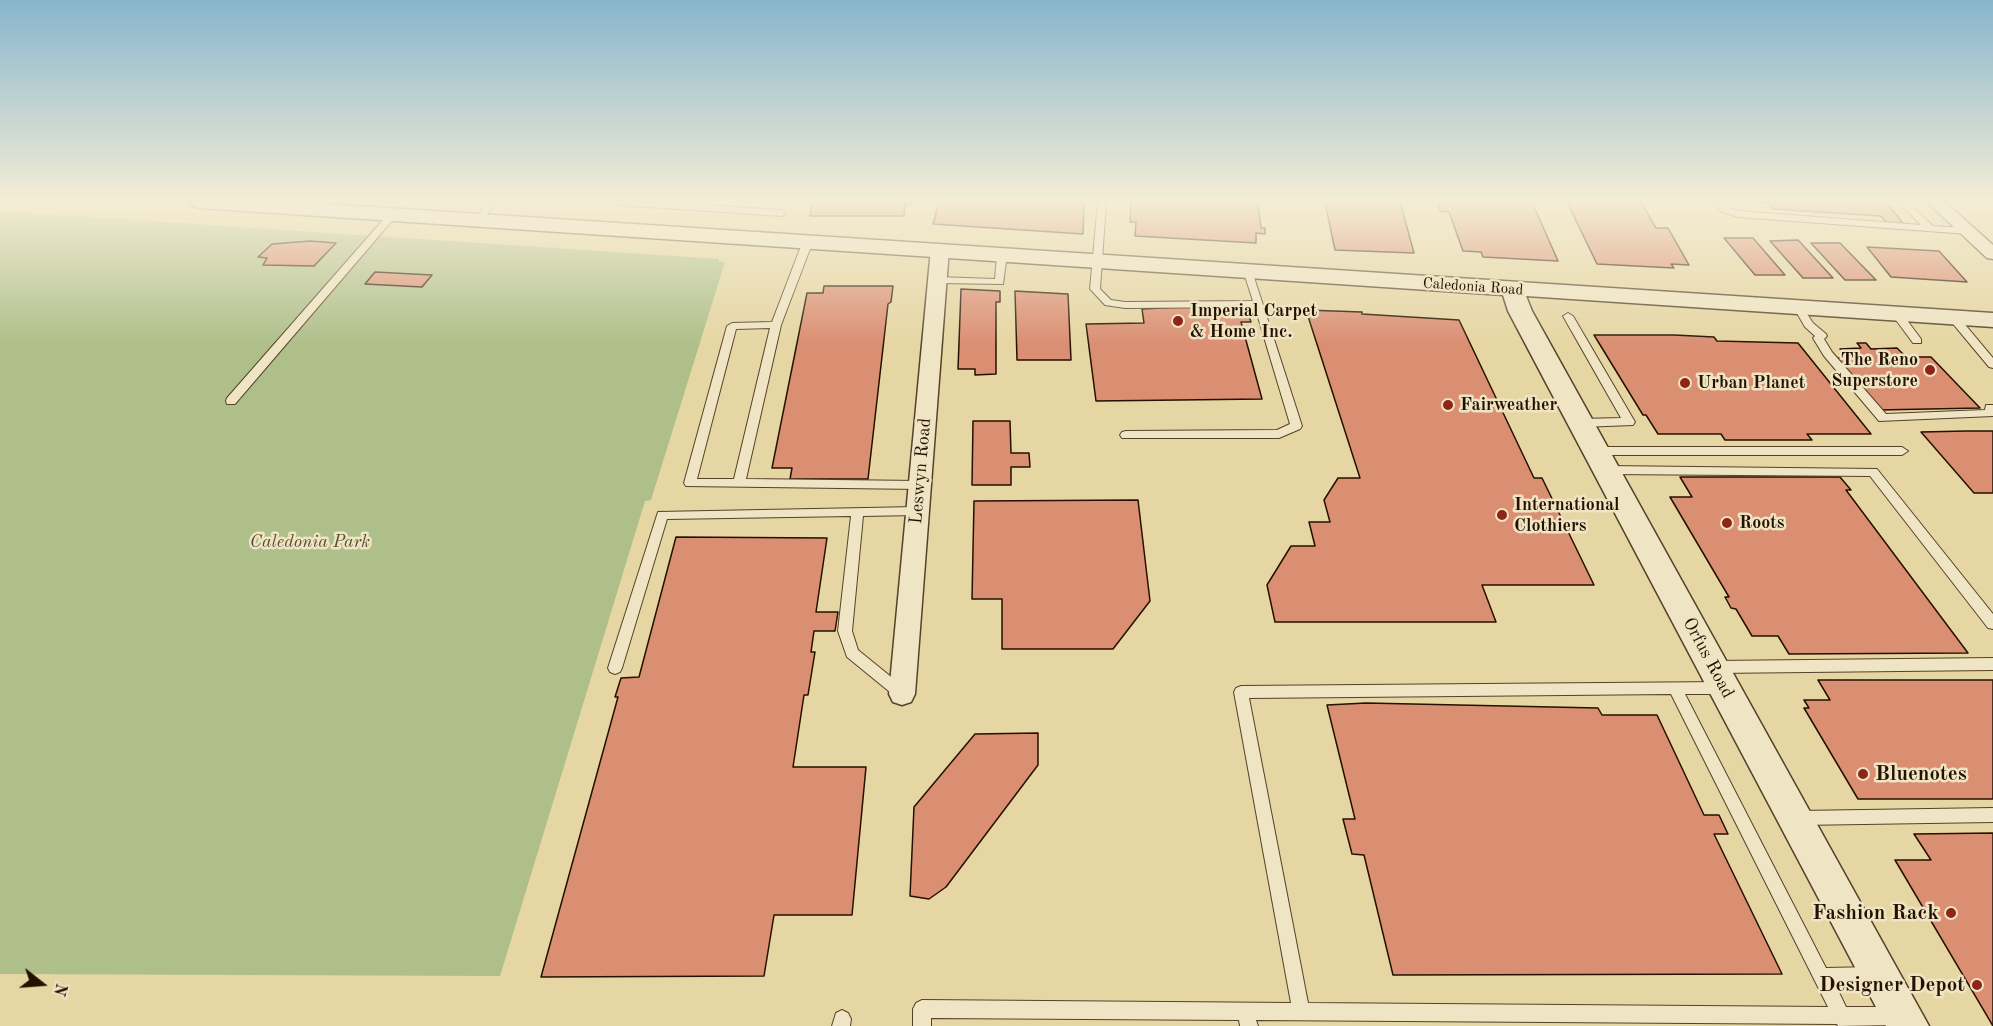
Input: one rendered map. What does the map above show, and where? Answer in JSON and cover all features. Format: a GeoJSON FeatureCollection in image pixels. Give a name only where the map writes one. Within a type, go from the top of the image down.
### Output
{"type":"FeatureCollection","features":[{"type":"Feature","properties":{"kind":"street","name":"Leswyn Road"},"geometry":{"type":"LineString","coordinates":[[902,694],[940,250]]}},
{"type":"Feature","properties":{"kind":"street","name":"Caledonia Road"},"geometry":{"type":"LineString","coordinates":[[951,250],[1250,273],[1993,320]]}},
{"type":"Feature","properties":{"kind":"street","name":"Orfus Road"},"geometry":{"type":"LineString","coordinates":[[1512,289],[1520,311],[1905,1021]]}},
{"type":"Feature","properties":{"kind":"lane"},"geometry":{"type":"LineString","coordinates":[[231,401],[362,250]]}},
{"type":"Feature","properties":{"kind":"lane"},"geometry":{"type":"LineString","coordinates":[[739,483],[776,325],[805,250]]}},
{"type":"Feature","properties":{"kind":"lane"},"geometry":{"type":"LineString","coordinates":[[1097,250],[1095,289],[1108,303],[1125,305],[1259,304]]}},
{"type":"Feature","properties":{"kind":"lane"},"geometry":{"type":"LineString","coordinates":[[937,280],[1000,282],[1002,254]]}},
{"type":"Feature","properties":{"kind":"lane"},"geometry":{"type":"LineString","coordinates":[[1126,435],[1279,434],[1296,426],[1250,273]]}},
{"type":"Feature","properties":{"kind":"lane"},"geometry":{"type":"LineString","coordinates":[[1799,308],[1809,326],[1883,418],[1990,413],[1990,408]]}},
{"type":"Feature","properties":{"kind":"lane"},"geometry":{"type":"LineString","coordinates":[[1897,314],[1917,341]]}},
{"type":"Feature","properties":{"kind":"lane"},"geometry":{"type":"LineString","coordinates":[[1568,316],[1629,422],[1581,423]]}},
{"type":"Feature","properties":{"kind":"lane"},"geometry":{"type":"LineString","coordinates":[[1953,317],[1993,365]]}},
{"type":"Feature","properties":{"kind":"lane"},"geometry":{"type":"LineString","coordinates":[[776,325],[732,326],[690,483],[920,485]]}},
{"type":"Feature","properties":{"kind":"lane"},"geometry":{"type":"LineString","coordinates":[[1993,370],[1990,372],[1993,377]]}},
{"type":"Feature","properties":{"kind":"lane"},"geometry":{"type":"LineString","coordinates":[[1601,461],[1902,451]]}},
{"type":"Feature","properties":{"kind":"lane"},"geometry":{"type":"LineString","coordinates":[[1601,461],[1873,471],[1993,624]]}},
{"type":"Feature","properties":{"kind":"lane"},"geometry":{"type":"LineString","coordinates":[[615,668],[662,515],[917,511]]}},
{"type":"Feature","properties":{"kind":"lane"},"geometry":{"type":"LineString","coordinates":[[857,512],[845,631],[852,653],[902,694]]}},
{"type":"Feature","properties":{"kind":"lane"},"geometry":{"type":"LineString","coordinates":[[1301,1011],[1241,692],[1675,688],[1719,678],[1993,664]]}},
{"type":"Feature","properties":{"kind":"lane"},"geometry":{"type":"LineString","coordinates":[[1675,688],[1844,1021]]}},
{"type":"Feature","properties":{"kind":"lane"},"geometry":{"type":"LineString","coordinates":[[1795,818],[1993,815]]}},
{"type":"Feature","properties":{"kind":"lane"},"geometry":{"type":"LineString","coordinates":[[1821,976],[1880,975]]}},
{"type":"Feature","properties":{"kind":"lane"},"geometry":{"type":"LineString","coordinates":[[922,1026],[922,1009],[1247,1018],[1301,1011],[1905,1021]]}},
{"type":"Feature","properties":{"kind":"green space","name":"Caledonia Park"},"geometry":{"type":"Polygon","coordinates":[[[0,250],[582,250],[719,259],[719,262],[725,262],[651,500],[645,501],[500,976],[0,974],[0,250]]]}},
{"type":"Feature","properties":{"kind":"building"},"geometry":{"type":"Polygon","coordinates":[[[266,250],[329,250],[314,266],[263,265],[267,258],[258,257],[266,250]]]}},
{"type":"Feature","properties":{"kind":"building"},"geometry":{"type":"Polygon","coordinates":[[[1335,250],[1413,250],[1414,253],[1335,250]]]}},
{"type":"Feature","properties":{"kind":"building"},"geometry":{"type":"Polygon","coordinates":[[[1553,250],[1558,261],[1483,257],[1481,252],[1463,251],[1553,250]]]}},
{"type":"Feature","properties":{"kind":"building"},"geometry":{"type":"Polygon","coordinates":[[[1590,250],[1680,250],[1689,265],[1671,264],[1674,268],[1597,264],[1590,250]]]}},
{"type":"Feature","properties":{"kind":"building"},"geometry":{"type":"Polygon","coordinates":[[[1734,250],[1763,250],[1785,275],[1755,275],[1734,250]]]}},
{"type":"Feature","properties":{"kind":"building"},"geometry":{"type":"Polygon","coordinates":[[[1778,250],[1807,250],[1833,278],[1803,278],[1778,250]]]}},
{"type":"Feature","properties":{"kind":"building"},"geometry":{"type":"Polygon","coordinates":[[[1817,250],[1847,250],[1876,280],[1845,280],[1817,250]]]}},
{"type":"Feature","properties":{"kind":"building"},"geometry":{"type":"Polygon","coordinates":[[[1869,250],[1939,251],[1967,282],[1891,277],[1869,250]]]}},
{"type":"Feature","properties":{"kind":"building"},"geometry":{"type":"Polygon","coordinates":[[[375,272],[432,275],[422,287],[365,284],[375,272]]]}},
{"type":"Feature","properties":{"kind":"building"},"geometry":{"type":"Polygon","coordinates":[[[824,286],[893,286],[891,302],[888,304],[868,479],[790,479],[792,468],[772,468],[807,293],[823,293],[824,286]]]}},
{"type":"Feature","properties":{"kind":"building"},"geometry":{"type":"Polygon","coordinates":[[[961,289],[1000,291],[1000,302],[996,302],[996,374],[975,375],[975,369],[958,369],[961,289]]]}},
{"type":"Feature","properties":{"kind":"building"},"geometry":{"type":"Polygon","coordinates":[[[1015,291],[1068,294],[1071,360],[1017,360],[1015,291]]]}},
{"type":"Feature","properties":{"kind":"building"},"geometry":{"type":"Polygon","coordinates":[[[1199,306],[1246,308],[1251,322],[1241,322],[1262,399],[1096,401],[1086,324],[1144,323],[1142,309],[1199,306]]]}},
{"type":"Feature","properties":{"kind":"building"},"geometry":{"type":"Polygon","coordinates":[[[1306,310],[1459,320],[1534,478],[1542,478],[1594,585],[1482,585],[1496,622],[1275,622],[1267,585],[1291,546],[1315,546],[1309,522],[1330,522],[1324,500],[1338,478],[1360,478],[1306,310]]]}},
{"type":"Feature","properties":{"kind":"building"},"geometry":{"type":"Polygon","coordinates":[[[1594,335],[1674,335],[1714,337],[1717,341],[1798,343],[1871,434],[1807,434],[1812,440],[1725,440],[1721,434],[1658,434],[1646,415],[1643,415],[1594,335]]]}},
{"type":"Feature","properties":{"kind":"building"},"geometry":{"type":"Polygon","coordinates":[[[1857,343],[1866,343],[1871,349],[1897,348],[1906,357],[1931,357],[1980,408],[1878,410],[1834,358],[1848,358],[1840,349],[1861,348],[1857,343]]]}},
{"type":"Feature","properties":{"kind":"building"},"geometry":{"type":"Polygon","coordinates":[[[973,421],[1010,421],[1011,453],[1029,453],[1030,467],[1011,467],[1011,485],[972,485],[973,421]]]}},
{"type":"Feature","properties":{"kind":"building"},"geometry":{"type":"Polygon","coordinates":[[[1993,431],[1993,493],[1974,493],[1921,432],[1993,431]]]}},
{"type":"Feature","properties":{"kind":"building"},"geometry":{"type":"Polygon","coordinates":[[[1680,477],[1840,477],[1851,490],[1846,490],[1968,653],[1789,654],[1778,636],[1752,636],[1736,609],[1731,608],[1725,597],[1729,597],[1670,497],[1692,497],[1680,477]]]}},
{"type":"Feature","properties":{"kind":"building"},"geometry":{"type":"Polygon","coordinates":[[[1138,500],[1150,601],[1113,649],[1002,649],[1002,599],[972,599],[974,501],[1138,500]]]}},
{"type":"Feature","properties":{"kind":"building"},"geometry":{"type":"Polygon","coordinates":[[[676,537],[827,538],[816,612],[838,612],[835,631],[814,631],[811,652],[815,652],[808,695],[804,695],[793,767],[866,767],[852,915],[774,915],[764,976],[541,977],[618,697],[615,697],[621,678],[639,677],[676,537]]]}},
{"type":"Feature","properties":{"kind":"building"},"geometry":{"type":"Polygon","coordinates":[[[1818,680],[1993,680],[1993,799],[1858,799],[1804,708],[1809,708],[1804,700],[1830,700],[1818,680]]]}},
{"type":"Feature","properties":{"kind":"building"},"geometry":{"type":"Polygon","coordinates":[[[1366,703],[1598,708],[1602,715],[1657,715],[1704,815],[1719,815],[1728,834],[1714,834],[1782,974],[1393,975],[1364,855],[1352,854],[1343,819],[1355,819],[1327,705],[1366,703]]]}},
{"type":"Feature","properties":{"kind":"building"},"geometry":{"type":"Polygon","coordinates":[[[1038,733],[1038,765],[946,887],[929,899],[910,896],[914,807],[975,734],[1038,733]]]}},
{"type":"Feature","properties":{"kind":"building"},"geometry":{"type":"Polygon","coordinates":[[[1993,833],[1993,1026],[1895,860],[1931,860],[1914,834],[1993,833]]]}},
{"type":"Feature","properties":{"kind":"place","name":"Imperial Carpet & Home Inc."},"geometry":{"type":"Point","coordinates":[1178,321]}},
{"type":"Feature","properties":{"kind":"place","name":"The Reno Superstore"},"geometry":{"type":"Point","coordinates":[1930,370]}},
{"type":"Feature","properties":{"kind":"place","name":"Urban Planet"},"geometry":{"type":"Point","coordinates":[1685,383]}},
{"type":"Feature","properties":{"kind":"place","name":"Fairweather"},"geometry":{"type":"Point","coordinates":[1448,405]}},
{"type":"Feature","properties":{"kind":"place","name":"International Clothiers"},"geometry":{"type":"Point","coordinates":[1502,515]}},
{"type":"Feature","properties":{"kind":"place","name":"Roots"},"geometry":{"type":"Point","coordinates":[1727,523]}},
{"type":"Feature","properties":{"kind":"place","name":"Bluenotes"},"geometry":{"type":"Point","coordinates":[1863,774]}},
{"type":"Feature","properties":{"kind":"place","name":"Fashion Rack"},"geometry":{"type":"Point","coordinates":[1951,913]}},
{"type":"Feature","properties":{"kind":"place","name":"Designer Depot"},"geometry":{"type":"Point","coordinates":[1977,985]}}]}
